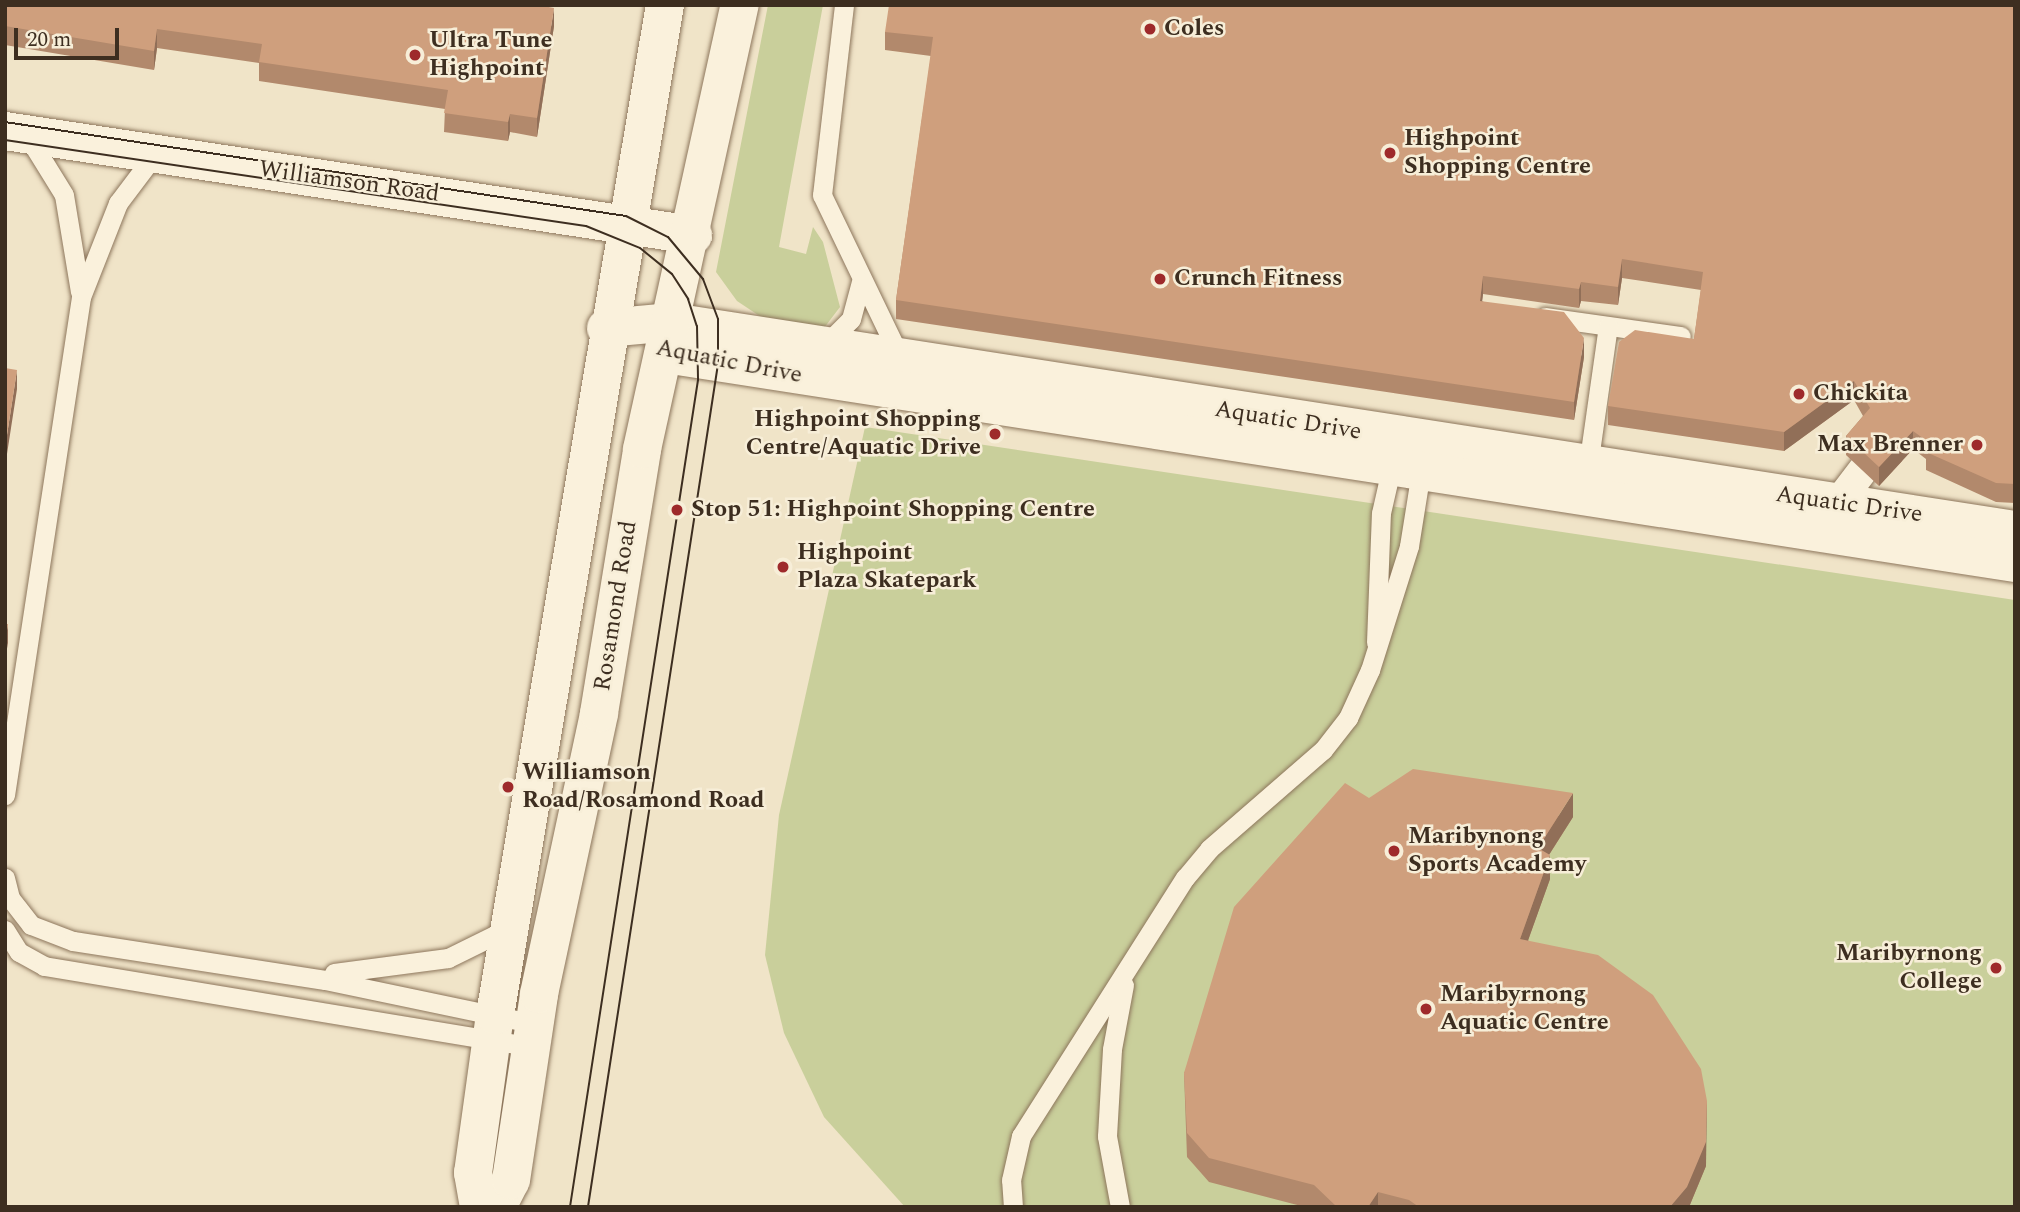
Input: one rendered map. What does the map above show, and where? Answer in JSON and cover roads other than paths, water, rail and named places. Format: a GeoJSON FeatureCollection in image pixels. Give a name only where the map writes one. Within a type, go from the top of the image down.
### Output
{"type":"FeatureCollection","features":[{"type":"Feature","properties":{"kind":"street"},"geometry":{"type":"LineString","coordinates":[[479,1207],[473,1172],[493,1027],[606,328],[665,5]]}},
{"type":"Feature","properties":{"kind":"street","name":"Rosamond Road"},"geometry":{"type":"LineString","coordinates":[[497,1207],[511,1180],[533,1036],[669,338],[740,5]]}},
{"type":"Feature","properties":{"kind":"street","name":"Williamson Road"},"geometry":{"type":"LineString","coordinates":[[16,133],[693,235]]}},
{"type":"Feature","properties":{"kind":"street","name":"Aquatic Drive"},"geometry":{"type":"LineString","coordinates":[[606,328],[669,338],[1067,421],[1408,458],[1588,466],[2015,530]]}},
{"type":"Feature","properties":{"kind":"street","name":"Aquatic Drive"},"geometry":{"type":"LineString","coordinates":[[669,338],[820,346],[909,360],[1408,458],[2015,563]]}},
{"type":"Feature","properties":{"kind":"street"},"geometry":{"type":"LineString","coordinates":[[1837,504],[1863,470]]}},
{"type":"Feature","properties":{"kind":"lane"},"geometry":{"type":"LineString","coordinates":[[844,5],[822,191],[891,347],[909,360]]}},
{"type":"Feature","properties":{"kind":"lane"},"geometry":{"type":"LineString","coordinates":[[16,133],[64,195],[81,297]]}},
{"type":"Feature","properties":{"kind":"lane"},"geometry":{"type":"LineString","coordinates":[[5,795],[81,297],[118,203],[156,153]]}},
{"type":"Feature","properties":{"kind":"lane"},"geometry":{"type":"LineString","coordinates":[[820,346],[846,328],[861,278]]}},
{"type":"Feature","properties":{"kind":"lane"},"geometry":{"type":"LineString","coordinates":[[1517,314],[1681,336]]}},
{"type":"Feature","properties":{"kind":"lane"},"geometry":{"type":"LineString","coordinates":[[1588,466],[1608,326]]}},
{"type":"Feature","properties":{"kind":"lane"},"geometry":{"type":"LineString","coordinates":[[1376,642],[1380,525],[1408,458]]}},
{"type":"Feature","properties":{"kind":"lane"},"geometry":{"type":"LineString","coordinates":[[1013,1207],[1011,1180],[1021,1136],[1130,963],[1209,849],[1291,781],[1348,718],[1409,546],[1408,458]]}},
{"type":"Feature","properties":{"kind":"lane"},"geometry":{"type":"LineString","coordinates":[[5,878],[19,913],[50,934],[288,974],[533,1036]]}},
{"type":"Feature","properties":{"kind":"lane"},"geometry":{"type":"LineString","coordinates":[[288,974],[421,965],[484,945],[510,927]]}},
{"type":"Feature","properties":{"kind":"lane"},"geometry":{"type":"LineString","coordinates":[[8,937],[44,966],[493,1027]]}},
{"type":"Feature","properties":{"kind":"lane"},"geometry":{"type":"LineString","coordinates":[[1120,1207],[1107,1136],[1108,1097],[1130,963]]}},
{"type":"Feature","properties":{"kind":"tram line"},"geometry":{"type":"LineString","coordinates":[[5,122],[626,216],[668,237],[703,279],[718,319],[718,364],[588,1207]]}},
{"type":"Feature","properties":{"kind":"tram line"},"geometry":{"type":"LineString","coordinates":[[5,140],[586,226],[640,248],[672,274],[688,299],[697,326],[698,380],[570,1207]]}},
{"type":"Feature","properties":{"kind":"place","name":"Coles"},"geometry":{"type":"Point","coordinates":[1150,29]}},
{"type":"Feature","properties":{"kind":"place","name":"Ultra Tune Highpoint"},"geometry":{"type":"Point","coordinates":[415,55]}},
{"type":"Feature","properties":{"kind":"place","name":"Highpoint Shopping Centre"},"geometry":{"type":"Point","coordinates":[1390,153]}},
{"type":"Feature","properties":{"kind":"place","name":"Crunch Fitness"},"geometry":{"type":"Point","coordinates":[1160,279]}},
{"type":"Feature","properties":{"kind":"place","name":"Chickita"},"geometry":{"type":"Point","coordinates":[1799,394]}},
{"type":"Feature","properties":{"kind":"place","name":"Highpoint Shopping Centre/Aquatic Drive"},"geometry":{"type":"Point","coordinates":[995,434]}},
{"type":"Feature","properties":{"kind":"place","name":"Max Brenner"},"geometry":{"type":"Point","coordinates":[1977,445]}},
{"type":"Feature","properties":{"kind":"place","name":"Stop 51: Highpoint Shopping Centre"},"geometry":{"type":"Point","coordinates":[677,510]}},
{"type":"Feature","properties":{"kind":"place","name":"Highpoint Plaza Skatepark"},"geometry":{"type":"Point","coordinates":[783,567]}},
{"type":"Feature","properties":{"kind":"place","name":"Williamson Road/Rosamond Road"},"geometry":{"type":"Point","coordinates":[508,787]}},
{"type":"Feature","properties":{"kind":"place","name":"Maribynong Sports Academy"},"geometry":{"type":"Point","coordinates":[1394,851]}},
{"type":"Feature","properties":{"kind":"place","name":"Maribyrnong College"},"geometry":{"type":"Point","coordinates":[1996,968]}},
{"type":"Feature","properties":{"kind":"place","name":"Maribyrnong Aquatic Centre"},"geometry":{"type":"Point","coordinates":[1426,1009]}}]}
